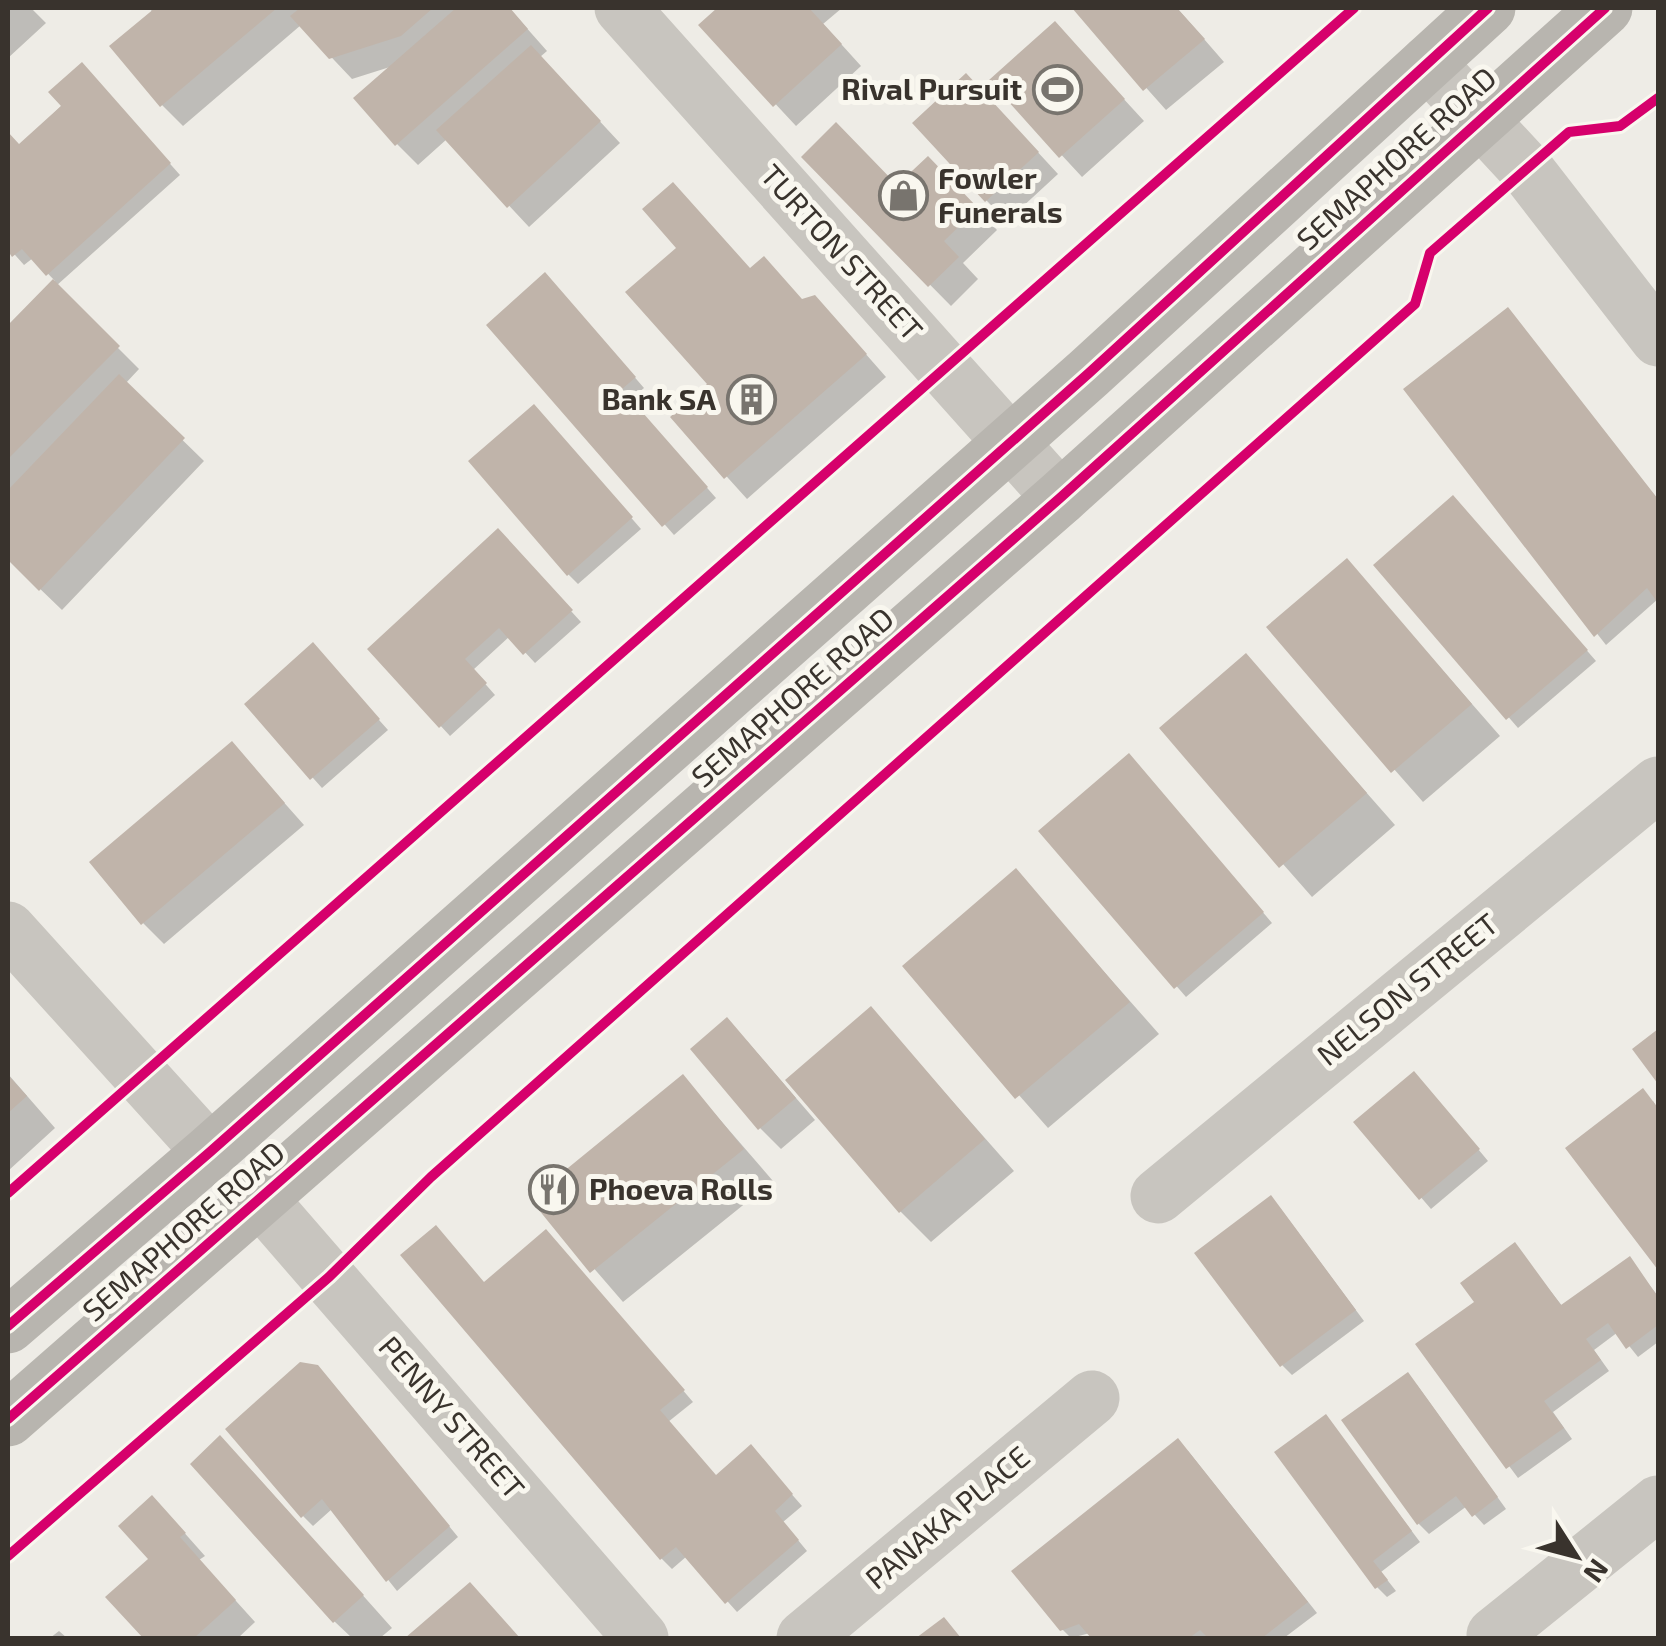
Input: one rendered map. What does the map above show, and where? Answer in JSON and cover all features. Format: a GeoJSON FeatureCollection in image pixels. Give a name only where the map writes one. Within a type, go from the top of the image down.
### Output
{"type":"FeatureCollection","features":[{"type":"Feature","properties":{"kind":"main road","name":"SEMAPHORE ROAD"},"geometry":{"type":"LineString","coordinates":[[8,1326],[210,1152],[656,752],[1010,442],[1488,8]]}},
{"type":"Feature","properties":{"kind":"main road","name":"SEMAPHORE ROAD"},"geometry":{"type":"LineString","coordinates":[[8,1419],[1060,498],[1478,118],[1605,8]]}},
{"type":"Feature","properties":{"kind":"main road"},"geometry":{"type":"LineString","coordinates":[[656,752],[706,806]]}},
{"type":"Feature","properties":{"kind":"main road"},"geometry":{"type":"LineString","coordinates":[[210,1152],[260,1199]]}},
{"type":"Feature","properties":{"kind":"street","name":"TURTON STREET"},"geometry":{"type":"LineString","coordinates":[[622,8],[1060,498]]}},
{"type":"Feature","properties":{"kind":"street"},"geometry":{"type":"LineString","coordinates":[[1428,62],[1528,170],[1658,339]]}},
{"type":"Feature","properties":{"kind":"street","name":"NELSON STREET"},"geometry":{"type":"LineString","coordinates":[[1158,1196],[1658,784]]}},
{"type":"Feature","properties":{"kind":"street"},"geometry":{"type":"LineString","coordinates":[[8,929],[210,1152]]}},
{"type":"Feature","properties":{"kind":"street","name":"PENNY STREET"},"geometry":{"type":"LineString","coordinates":[[260,1199],[642,1638]]}},
{"type":"Feature","properties":{"kind":"street","name":"PANAKA PLACE"},"geometry":{"type":"LineString","coordinates":[[804,1638],[1092,1398]]}},
{"type":"Feature","properties":{"kind":"street"},"geometry":{"type":"LineString","coordinates":[[1494,1636],[1658,1503]]}},
{"type":"Feature","properties":{"kind":"building"},"geometry":{"type":"Polygon","coordinates":[[[155,8],[277,8],[160,107],[109,46],[155,8]]]}},
{"type":"Feature","properties":{"kind":"building"},"geometry":{"type":"Polygon","coordinates":[[[300,8],[433,8],[401,36],[329,59],[290,16],[300,8]]]}},
{"type":"Feature","properties":{"kind":"building"},"geometry":{"type":"Polygon","coordinates":[[[456,8],[510,8],[528,29],[395,146],[353,98],[456,8]]]}},
{"type":"Feature","properties":{"kind":"building"},"geometry":{"type":"Polygon","coordinates":[[[717,8],[809,8],[842,44],[773,107],[698,25],[717,8]]]}},
{"type":"Feature","properties":{"kind":"building"},"geometry":{"type":"Polygon","coordinates":[[[1072,8],[1177,8],[1205,39],[1143,91],[1072,8]]]}},
{"type":"Feature","properties":{"kind":"building","name":"Rival Pursuit"},"geometry":{"type":"Polygon","coordinates":[[[1055,21],[1125,99],[1059,158],[989,80],[1055,21]]]}},
{"type":"Feature","properties":{"kind":"building"},"geometry":{"type":"Polygon","coordinates":[[[531,45],[601,121],[507,208],[436,130],[531,45]]]}},
{"type":"Feature","properties":{"kind":"building"},"geometry":{"type":"Polygon","coordinates":[[[82,62],[171,163],[46,276],[22,249],[12,257],[8,251],[8,132],[19,144],[61,106],[48,92],[82,62]]]}},
{"type":"Feature","properties":{"kind":"building"},"geometry":{"type":"Polygon","coordinates":[[[966,73],[1039,152],[985,202],[912,123],[966,73]]]}},
{"type":"Feature","properties":{"kind":"building","name":"Fowler Funerals"},"geometry":{"type":"Polygon","coordinates":[[[836,122],[897,185],[928,156],[978,208],[944,241],[959,257],[928,287],[801,157],[836,122]]]}},
{"type":"Feature","properties":{"kind":"building"},"geometry":{"type":"Polygon","coordinates":[[[673,182],[750,268],[764,256],[802,299],[815,295],[867,354],[724,479],[670,417],[707,384],[625,292],[676,248],[642,209],[673,182]]]}},
{"type":"Feature","properties":{"kind":"building"},"geometry":{"type":"Polygon","coordinates":[[[545,272],[636,377],[622,389],[708,487],[662,527],[486,325],[545,272]]]}},
{"type":"Feature","properties":{"kind":"building"},"geometry":{"type":"Polygon","coordinates":[[[53,279],[120,346],[8,459],[8,325],[53,279]]]}},
{"type":"Feature","properties":{"kind":"building"},"geometry":{"type":"Polygon","coordinates":[[[1508,307],[1658,499],[1658,603],[1647,588],[1594,637],[1403,389],[1508,307]]]}},
{"type":"Feature","properties":{"kind":"building"},"geometry":{"type":"Polygon","coordinates":[[[119,374],[185,438],[39,591],[8,560],[8,490],[119,374]]]}},
{"type":"Feature","properties":{"kind":"building"},"geometry":{"type":"Polygon","coordinates":[[[534,404],[633,517],[567,576],[468,461],[534,404]]]}},
{"type":"Feature","properties":{"kind":"building"},"geometry":{"type":"Polygon","coordinates":[[[1453,495],[1588,650],[1506,720],[1373,565],[1453,495]]]}},
{"type":"Feature","properties":{"kind":"building"},"geometry":{"type":"Polygon","coordinates":[[[498,528],[573,610],[523,655],[499,628],[465,659],[487,683],[439,728],[367,649],[498,528]]]}},
{"type":"Feature","properties":{"kind":"building"},"geometry":{"type":"Polygon","coordinates":[[[1347,558],[1472,704],[1391,773],[1266,627],[1347,558]]]}},
{"type":"Feature","properties":{"kind":"building"},"geometry":{"type":"Polygon","coordinates":[[[313,642],[380,719],[310,780],[244,704],[313,642]]]}},
{"type":"Feature","properties":{"kind":"building"},"geometry":{"type":"Polygon","coordinates":[[[1246,653],[1367,793],[1279,868],[1159,728],[1246,653]]]}},
{"type":"Feature","properties":{"kind":"building"},"geometry":{"type":"Polygon","coordinates":[[[232,741],[285,803],[141,925],[89,862],[232,741]]]}},
{"type":"Feature","properties":{"kind":"building"},"geometry":{"type":"Polygon","coordinates":[[[1129,753],[1264,912],[1174,989],[1038,831],[1129,753]]]}},
{"type":"Feature","properties":{"kind":"building"},"geometry":{"type":"Polygon","coordinates":[[[1016,868],[1130,1002],[1015,1099],[902,966],[1016,868]]]}},
{"type":"Feature","properties":{"kind":"building"},"geometry":{"type":"Polygon","coordinates":[[[871,1006],[985,1139],[899,1213],[785,1080],[871,1006]]]}},
{"type":"Feature","properties":{"kind":"building"},"geometry":{"type":"Polygon","coordinates":[[[727,1017],[796,1098],[758,1130],[690,1049],[727,1017]]]}},
{"type":"Feature","properties":{"kind":"building"},"geometry":{"type":"Polygon","coordinates":[[[1658,1029],[1658,1084],[1632,1049],[1658,1029]]]}},
{"type":"Feature","properties":{"kind":"building"},"geometry":{"type":"Polygon","coordinates":[[[1414,1071],[1480,1149],[1419,1200],[1353,1122],[1414,1071]]]}},
{"type":"Feature","properties":{"kind":"building"},"geometry":{"type":"Polygon","coordinates":[[[683,1074],[744,1149],[590,1273],[530,1199],[683,1074]]]}},
{"type":"Feature","properties":{"kind":"building"},"geometry":{"type":"Polygon","coordinates":[[[8,1075],[27,1096],[8,1113],[8,1075]]]}},
{"type":"Feature","properties":{"kind":"building"},"geometry":{"type":"Polygon","coordinates":[[[1643,1088],[1658,1108],[1658,1270],[1565,1148],[1643,1088]]]}},
{"type":"Feature","properties":{"kind":"building"},"geometry":{"type":"Polygon","coordinates":[[[1271,1195],[1356,1310],[1280,1367],[1194,1253],[1271,1195]]]}},
{"type":"Feature","properties":{"kind":"building"},"geometry":{"type":"Polygon","coordinates":[[[436,1225],[484,1282],[546,1229],[685,1390],[660,1410],[716,1475],[751,1444],[793,1494],[775,1511],[799,1540],[725,1604],[676,1547],[660,1560],[400,1255],[436,1225]]]}},
{"type":"Feature","properties":{"kind":"building"},"geometry":{"type":"Polygon","coordinates":[[[1515,1242],[1561,1305],[1630,1256],[1658,1297],[1658,1325],[1626,1349],[1608,1323],[1586,1339],[1601,1360],[1544,1401],[1564,1428],[1506,1469],[1415,1344],[1474,1302],[1460,1283],[1515,1242]]]}},
{"type":"Feature","properties":{"kind":"building"},"geometry":{"type":"Polygon","coordinates":[[[300,1362],[318,1365],[450,1526],[386,1582],[322,1499],[301,1518],[225,1429],[300,1362]]]}},
{"type":"Feature","properties":{"kind":"building"},"geometry":{"type":"Polygon","coordinates":[[[1408,1372],[1498,1497],[1472,1517],[1456,1496],[1417,1525],[1341,1420],[1408,1372]]]}},
{"type":"Feature","properties":{"kind":"building"},"geometry":{"type":"Polygon","coordinates":[[[1326,1414],[1412,1531],[1373,1561],[1388,1580],[1375,1589],[1274,1452],[1326,1414]]]}},
{"type":"Feature","properties":{"kind":"building"},"geometry":{"type":"Polygon","coordinates":[[[220,1435],[364,1595],[333,1623],[190,1464],[220,1435]]]}},
{"type":"Feature","properties":{"kind":"building"},"geometry":{"type":"Polygon","coordinates":[[[1178,1438],[1308,1602],[1262,1638],[1208,1638],[1200,1630],[1189,1638],[1091,1638],[1079,1624],[1060,1631],[1011,1571],[1178,1438]]]}},
{"type":"Feature","properties":{"kind":"building"},"geometry":{"type":"Polygon","coordinates":[[[152,1495],[186,1533],[180,1537],[236,1600],[194,1638],[143,1638],[105,1597],[148,1559],[118,1526],[152,1495]]]}},
{"type":"Feature","properties":{"kind":"building"},"geometry":{"type":"Polygon","coordinates":[[[470,1582],[520,1638],[405,1638],[470,1582]]]}},
{"type":"Feature","properties":{"kind":"building"},"geometry":{"type":"Polygon","coordinates":[[[944,1617],[961,1638],[916,1638],[944,1617]]]}},
{"type":"Feature","properties":{"kind":"cycle path"},"geometry":{"type":"LineString","coordinates":[[8,1193],[1354,8]]}},
{"type":"Feature","properties":{"kind":"cycle path"},"geometry":{"type":"LineString","coordinates":[[8,1326],[210,1152],[1089,373],[1488,8]]}},
{"type":"Feature","properties":{"kind":"cycle path"},"geometry":{"type":"LineString","coordinates":[[8,1419],[1060,498],[1605,8]]}},
{"type":"Feature","properties":{"kind":"cycle path"},"geometry":{"type":"LineString","coordinates":[[8,1556],[329,1277],[431,1177],[1415,304],[1430,253],[1569,132],[1620,126],[1658,98]]}},
{"type":"Feature","properties":{"kind":"place","name":"Rival Pursuit"},"geometry":{"type":"Point","coordinates":[1057,90]}},
{"type":"Feature","properties":{"kind":"place","name":"Fowler Funerals"},"geometry":{"type":"Point","coordinates":[903,196]}},
{"type":"Feature","properties":{"kind":"place","name":"Bank SA"},"geometry":{"type":"Point","coordinates":[751,400]}},
{"type":"Feature","properties":{"kind":"place","name":"Phoeva Rolls"},"geometry":{"type":"Point","coordinates":[554,1190]}}]}
